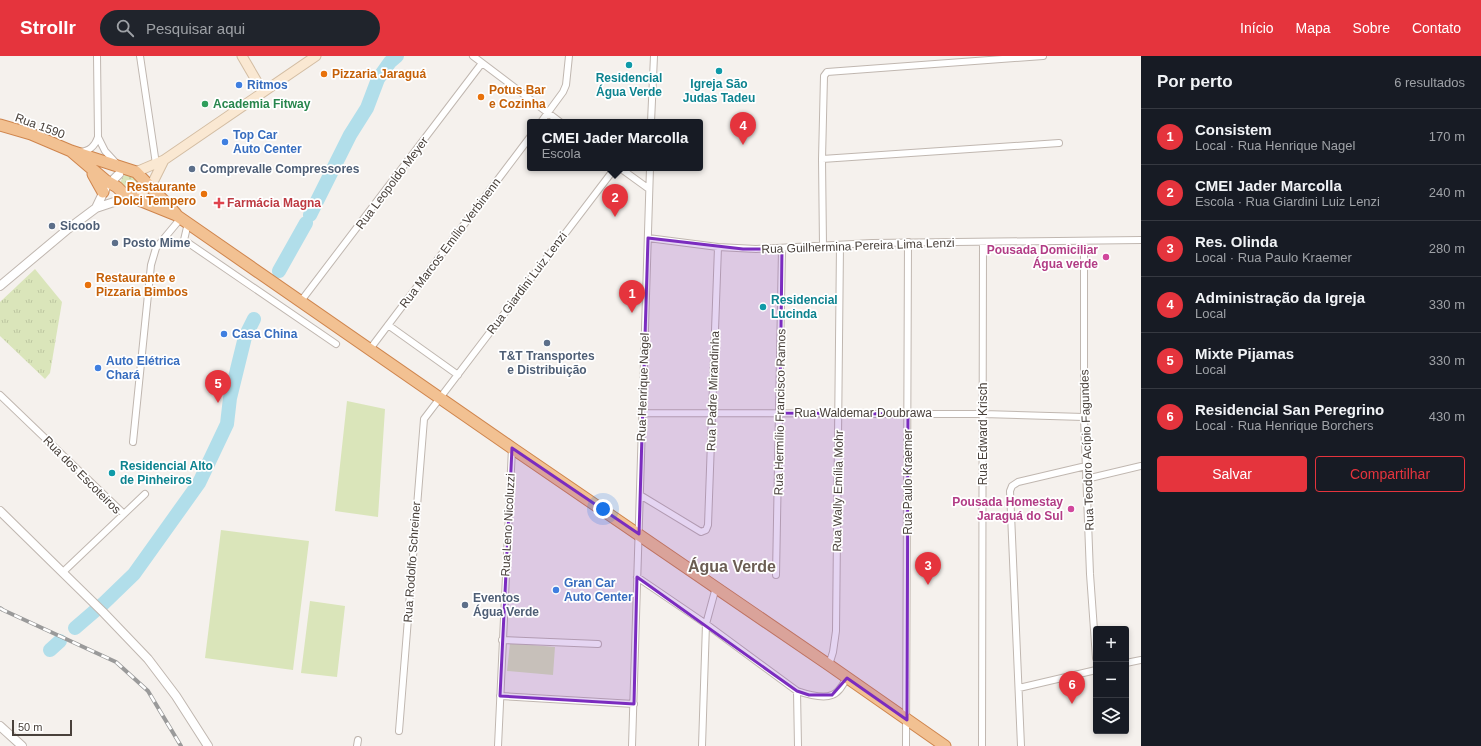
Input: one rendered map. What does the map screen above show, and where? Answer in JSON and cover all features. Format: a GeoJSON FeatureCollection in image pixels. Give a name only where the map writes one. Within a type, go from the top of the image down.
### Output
{"type":"FeatureCollection","features":[{"type":"Feature","properties":{"kind":"highway","name":"Rua 1590"},"geometry":{"type":"LineString","coordinates":[[0,125],[31,134],[71,152]]}},
{"type":"Feature","properties":{"kind":"highway"},"geometry":{"type":"LineString","coordinates":[[71,152],[110,187],[124,194],[134,196],[182,219]]}},
{"type":"Feature","properties":{"kind":"highway"},"geometry":{"type":"LineString","coordinates":[[71,152],[88,156],[133,175],[182,219],[945,746]]}},
{"type":"Feature","properties":{"kind":"highway"},"geometry":{"type":"LineString","coordinates":[[110,187],[116,178],[133,175]]}},
{"type":"Feature","properties":{"kind":"highway"},"geometry":{"type":"LineString","coordinates":[[133,175],[144,189],[134,196]]}},
{"type":"Feature","properties":{"kind":"main road"},"geometry":{"type":"LineString","coordinates":[[242,56],[263,92]]}},
{"type":"Feature","properties":{"kind":"main road"},"geometry":{"type":"LineString","coordinates":[[133,175],[160,162],[316,56]]}},
{"type":"Feature","properties":{"kind":"main road"},"geometry":{"type":"LineString","coordinates":[[133,175],[160,162]]}},
{"type":"Feature","properties":{"kind":"street"},"geometry":{"type":"LineString","coordinates":[[97,56],[98,137],[105,151],[133,175]]}},
{"type":"Feature","properties":{"kind":"street"},"geometry":{"type":"LineString","coordinates":[[140,56],[160,162]]}},
{"type":"Feature","properties":{"kind":"street"},"geometry":{"type":"LineString","coordinates":[[473,56],[556,119]]}},
{"type":"Feature","properties":{"kind":"street"},"geometry":{"type":"LineString","coordinates":[[543,119],[563,92],[566,85],[569,56]]}},
{"type":"Feature","properties":{"kind":"street"},"geometry":{"type":"LineString","coordinates":[[651,119],[654,56]]}},
{"type":"Feature","properties":{"kind":"street"},"geometry":{"type":"LineString","coordinates":[[823,246],[822,159],[824,76],[827,72],[1043,56]]}},
{"type":"Feature","properties":{"kind":"street","name":"Rua Leopoldo Meyer"},"geometry":{"type":"LineString","coordinates":[[301,302],[482,63]]}},
{"type":"Feature","properties":{"kind":"street"},"geometry":{"type":"LineString","coordinates":[[71,152],[90,150],[98,137]]}},
{"type":"Feature","properties":{"kind":"street","name":"Rua Marcos Emílio Verbinenn"},"geometry":{"type":"LineString","coordinates":[[370,349],[527,141]]}},
{"type":"Feature","properties":{"kind":"street"},"geometry":{"type":"LineString","coordinates":[[822,159],[1059,143]]}},
{"type":"Feature","properties":{"kind":"street","name":"Rua Giardini Luiz Lenzi"},"geometry":{"type":"LineString","coordinates":[[440,398],[612,171]]}},
{"type":"Feature","properties":{"kind":"street"},"geometry":{"type":"LineString","coordinates":[[624,171],[649,189]]}},
{"type":"Feature","properties":{"kind":"street","name":"Rua Henrique Nagel"},"geometry":{"type":"LineString","coordinates":[[632,746],[650,171]]}},
{"type":"Feature","properties":{"kind":"street"},"geometry":{"type":"LineString","coordinates":[[96,208],[110,187]]}},
{"type":"Feature","properties":{"kind":"street"},"geometry":{"type":"LineString","coordinates":[[0,286],[68,229],[96,208],[134,196]]}},
{"type":"Feature","properties":{"kind":"street"},"geometry":{"type":"LineString","coordinates":[[182,219],[184,240],[336,344]]}},
{"type":"Feature","properties":{"kind":"street"},"geometry":{"type":"LineString","coordinates":[[133,442],[153,255],[156,248],[182,219]]}},
{"type":"Feature","properties":{"kind":"street","name":"Rua Guilhermina Pereira Lima Lenzi"},"geometry":{"type":"LineString","coordinates":[[648,238],[718,247],[756,249],[908,242],[1084,242],[1141,240]]}},
{"type":"Feature","properties":{"kind":"street","name":"Rua Paulo Kraemer"},"geometry":{"type":"LineString","coordinates":[[906,746],[908,242]]}},
{"type":"Feature","properties":{"kind":"street","name":"Rua Edward Krisch"},"geometry":{"type":"LineString","coordinates":[[982,746],[983,242]]}},
{"type":"Feature","properties":{"kind":"street","name":"Rua Teodoro Acípio Fagundes"},"geometry":{"type":"LineString","coordinates":[[1084,242],[1084,417],[1090,574],[1094,626]]}},
{"type":"Feature","properties":{"kind":"street","name":"Rua Wally Emília Mohr"},"geometry":{"type":"LineString","coordinates":[[829,665],[836,639],[840,245]]}},
{"type":"Feature","properties":{"kind":"street","name":"Rua Padre Mirandinha"},"geometry":{"type":"LineString","coordinates":[[640,495],[701,532],[706,530],[708,525],[718,247]]}},
{"type":"Feature","properties":{"kind":"street","name":"Rua Hermílio Francisco Ramos"},"geometry":{"type":"LineString","coordinates":[[776,575],[782,249]]}},
{"type":"Feature","properties":{"kind":"street"},"geometry":{"type":"LineString","coordinates":[[388,325],[458,375]]}},
{"type":"Feature","properties":{"kind":"street","name":"Rua dos Escoteiros"},"geometry":{"type":"LineString","coordinates":[[0,394],[124,514],[63,572]]}},
{"type":"Feature","properties":{"kind":"street","name":"Rua Rodolfo Schreiner"},"geometry":{"type":"LineString","coordinates":[[399,731],[423,425],[424,419],[440,398]]}},
{"type":"Feature","properties":{"kind":"street","name":"Rua Waldemar Doubrawa"},"geometry":{"type":"LineString","coordinates":[[642,413],[983,414],[1084,417]]}},
{"type":"Feature","properties":{"kind":"street","name":"Rua Leno Nicoluzzi"},"geometry":{"type":"LineString","coordinates":[[498,746],[512,448]]}},
{"type":"Feature","properties":{"kind":"street"},"geometry":{"type":"LineString","coordinates":[[1021,746],[1010,491],[1012,486],[1018,482],[1086,466]]}},
{"type":"Feature","properties":{"kind":"street"},"geometry":{"type":"LineString","coordinates":[[1086,479],[1141,466]]}},
{"type":"Feature","properties":{"kind":"street"},"geometry":{"type":"LineString","coordinates":[[124,514],[146,494]]}},
{"type":"Feature","properties":{"kind":"street"},"geometry":{"type":"LineString","coordinates":[[0,511],[103,612],[152,665],[180,702],[208,746]]}},
{"type":"Feature","properties":{"kind":"street"},"geometry":{"type":"LineString","coordinates":[[637,577],[706,624],[797,691],[809,695],[832,695],[847,678]]}},
{"type":"Feature","properties":{"kind":"street"},"geometry":{"type":"LineString","coordinates":[[702,746],[706,624],[716,588]]}},
{"type":"Feature","properties":{"kind":"street"},"geometry":{"type":"LineString","coordinates":[[502,640],[598,644]]}},
{"type":"Feature","properties":{"kind":"street"},"geometry":{"type":"LineString","coordinates":[[1129,662],[1141,660]]}},
{"type":"Feature","properties":{"kind":"street"},"geometry":{"type":"LineString","coordinates":[[1018,688],[1093,671]]}},
{"type":"Feature","properties":{"kind":"street"},"geometry":{"type":"LineString","coordinates":[[797,691],[798,746]]}},
{"type":"Feature","properties":{"kind":"street"},"geometry":{"type":"LineString","coordinates":[[500,696],[634,704]]}},
{"type":"Feature","properties":{"kind":"street"},"geometry":{"type":"LineString","coordinates":[[0,726],[22,746]]}},
{"type":"Feature","properties":{"kind":"highlighted area"},"geometry":{"type":"Polygon","coordinates":[[[648,238],[743,249],[782,249],[780,413],[908,414],[907,720],[847,678],[832,695],[809,695],[797,691],[637,577],[634,704],[500,696],[512,448],[639,534],[648,238]]]}},
{"type":"Feature","properties":{"kind":"green space"},"geometry":{"type":"Polygon","coordinates":[[[130,173],[140,183],[138,190],[130,193],[120,183],[123,176],[130,173]]]}},
{"type":"Feature","properties":{"kind":"green space"},"geometry":{"type":"Polygon","coordinates":[[[35,269],[62,302],[50,373],[45,379],[0,336],[0,302],[35,269]]]}},
{"type":"Feature","properties":{"kind":"green space"},"geometry":{"type":"Polygon","coordinates":[[[347,401],[385,409],[378,517],[335,511],[347,401]]]}},
{"type":"Feature","properties":{"kind":"green space"},"geometry":{"type":"Polygon","coordinates":[[[221,530],[309,541],[293,670],[205,658],[221,530]]]}},
{"type":"Feature","properties":{"kind":"green space"},"geometry":{"type":"Polygon","coordinates":[[[310,601],[345,606],[337,677],[301,673],[310,601]]]}},
{"type":"Feature","properties":{"kind":"green space"},"geometry":{"type":"Polygon","coordinates":[[[510,643],[555,647],[553,675],[507,671],[510,643]]]}},
{"type":"Feature","properties":{"kind":"waterway"},"geometry":{"type":"LineString","coordinates":[[310,215],[350,135],[367,108],[378,79],[390,62],[397,56]]}},
{"type":"Feature","properties":{"kind":"waterway"},"geometry":{"type":"LineString","coordinates":[[279,271],[306,223]]}},
{"type":"Feature","properties":{"kind":"waterway"},"geometry":{"type":"LineString","coordinates":[[75,628],[134,574],[199,483],[227,424],[230,398],[245,337],[254,319]]}},
{"type":"Feature","properties":{"kind":"waterway"},"geometry":{"type":"LineString","coordinates":[[50,650],[60,641]]}},
{"type":"Feature","properties":{"kind":"railway"},"geometry":{"type":"LineString","coordinates":[[0,608],[116,662],[148,691],[181,746]]}},
{"type":"Feature","properties":{"kind":"place","name":"Residencial Água Verde"},"geometry":{"type":"Point","coordinates":[629,65]}},
{"type":"Feature","properties":{"kind":"place","name":"Igreja São Judas Tadeu"},"geometry":{"type":"Point","coordinates":[719,71]}},
{"type":"Feature","properties":{"kind":"place","name":"Pizzaria Jaraguá"},"geometry":{"type":"Point","coordinates":[324,74]}},
{"type":"Feature","properties":{"kind":"place","name":"Ritmos"},"geometry":{"type":"Point","coordinates":[239,85]}},
{"type":"Feature","properties":{"kind":"place","name":"Potus Bar e Cozinha"},"geometry":{"type":"Point","coordinates":[481,97]}},
{"type":"Feature","properties":{"kind":"place","name":"Academia Fitway"},"geometry":{"type":"Point","coordinates":[205,104]}},
{"type":"Feature","properties":{"kind":"place","name":"Top Car Auto Center"},"geometry":{"type":"Point","coordinates":[225,142]}},
{"type":"Feature","properties":{"kind":"place","name":"Administração da Igreja"},"geometry":{"type":"Point","coordinates":[743,145]}},
{"type":"Feature","properties":{"kind":"place","name":"Comprevalle Compressores"},"geometry":{"type":"Point","coordinates":[192,169]}},
{"type":"Feature","properties":{"kind":"place","name":"Restaurante Dolci Tempero"},"geometry":{"type":"Point","coordinates":[204,194]}},
{"type":"Feature","properties":{"kind":"place","name":"Farmácia Magna"},"geometry":{"type":"Point","coordinates":[219,203]}},
{"type":"Feature","properties":{"kind":"place","name":"CMEI Jader Marcolla"},"geometry":{"type":"Point","coordinates":[615,217]}},
{"type":"Feature","properties":{"kind":"place","name":"Sicoob"},"geometry":{"type":"Point","coordinates":[52,226]}},
{"type":"Feature","properties":{"kind":"place","name":"Posto Mime"},"geometry":{"type":"Point","coordinates":[115,243]}},
{"type":"Feature","properties":{"kind":"place","name":"Pousada Domiciliar Água verde"},"geometry":{"type":"Point","coordinates":[1106,257]}},
{"type":"Feature","properties":{"kind":"place","name":"Restaurante e Pizzaria Bimbos"},"geometry":{"type":"Point","coordinates":[88,285]}},
{"type":"Feature","properties":{"kind":"place","name":"Residencial Lucinda"},"geometry":{"type":"Point","coordinates":[763,307]}},
{"type":"Feature","properties":{"kind":"place","name":"Consistem"},"geometry":{"type":"Point","coordinates":[632,313]}},
{"type":"Feature","properties":{"kind":"place","name":"Casa China"},"geometry":{"type":"Point","coordinates":[224,334]}},
{"type":"Feature","properties":{"kind":"place","name":"T&T Transportes e Distribuição"},"geometry":{"type":"Point","coordinates":[547,343]}},
{"type":"Feature","properties":{"kind":"place","name":"Auto Elétrica Chará"},"geometry":{"type":"Point","coordinates":[98,368]}},
{"type":"Feature","properties":{"kind":"place","name":"Mixte Pijamas"},"geometry":{"type":"Point","coordinates":[218,403]}},
{"type":"Feature","properties":{"kind":"place","name":"Residencial Alto de Pinheiros"},"geometry":{"type":"Point","coordinates":[112,473]}},
{"type":"Feature","properties":{"kind":"place","name":"Pousada Homestay Jaraguá do Sul"},"geometry":{"type":"Point","coordinates":[1071,509]}},
{"type":"Feature","properties":{"kind":"place","name":"Res. Olinda"},"geometry":{"type":"Point","coordinates":[928,585]}},
{"type":"Feature","properties":{"kind":"place","name":"Gran Car Auto Center"},"geometry":{"type":"Point","coordinates":[556,590]}},
{"type":"Feature","properties":{"kind":"place","name":"Eventos Água Verde"},"geometry":{"type":"Point","coordinates":[465,605]}},
{"type":"Feature","properties":{"kind":"place","name":"Residencial San Peregrino"},"geometry":{"type":"Point","coordinates":[1072,704]}},
{"type":"Feature","properties":{"kind":"district","name":"Água Verde"},"geometry":{"type":"Point","coordinates":[732,566]}}]}
